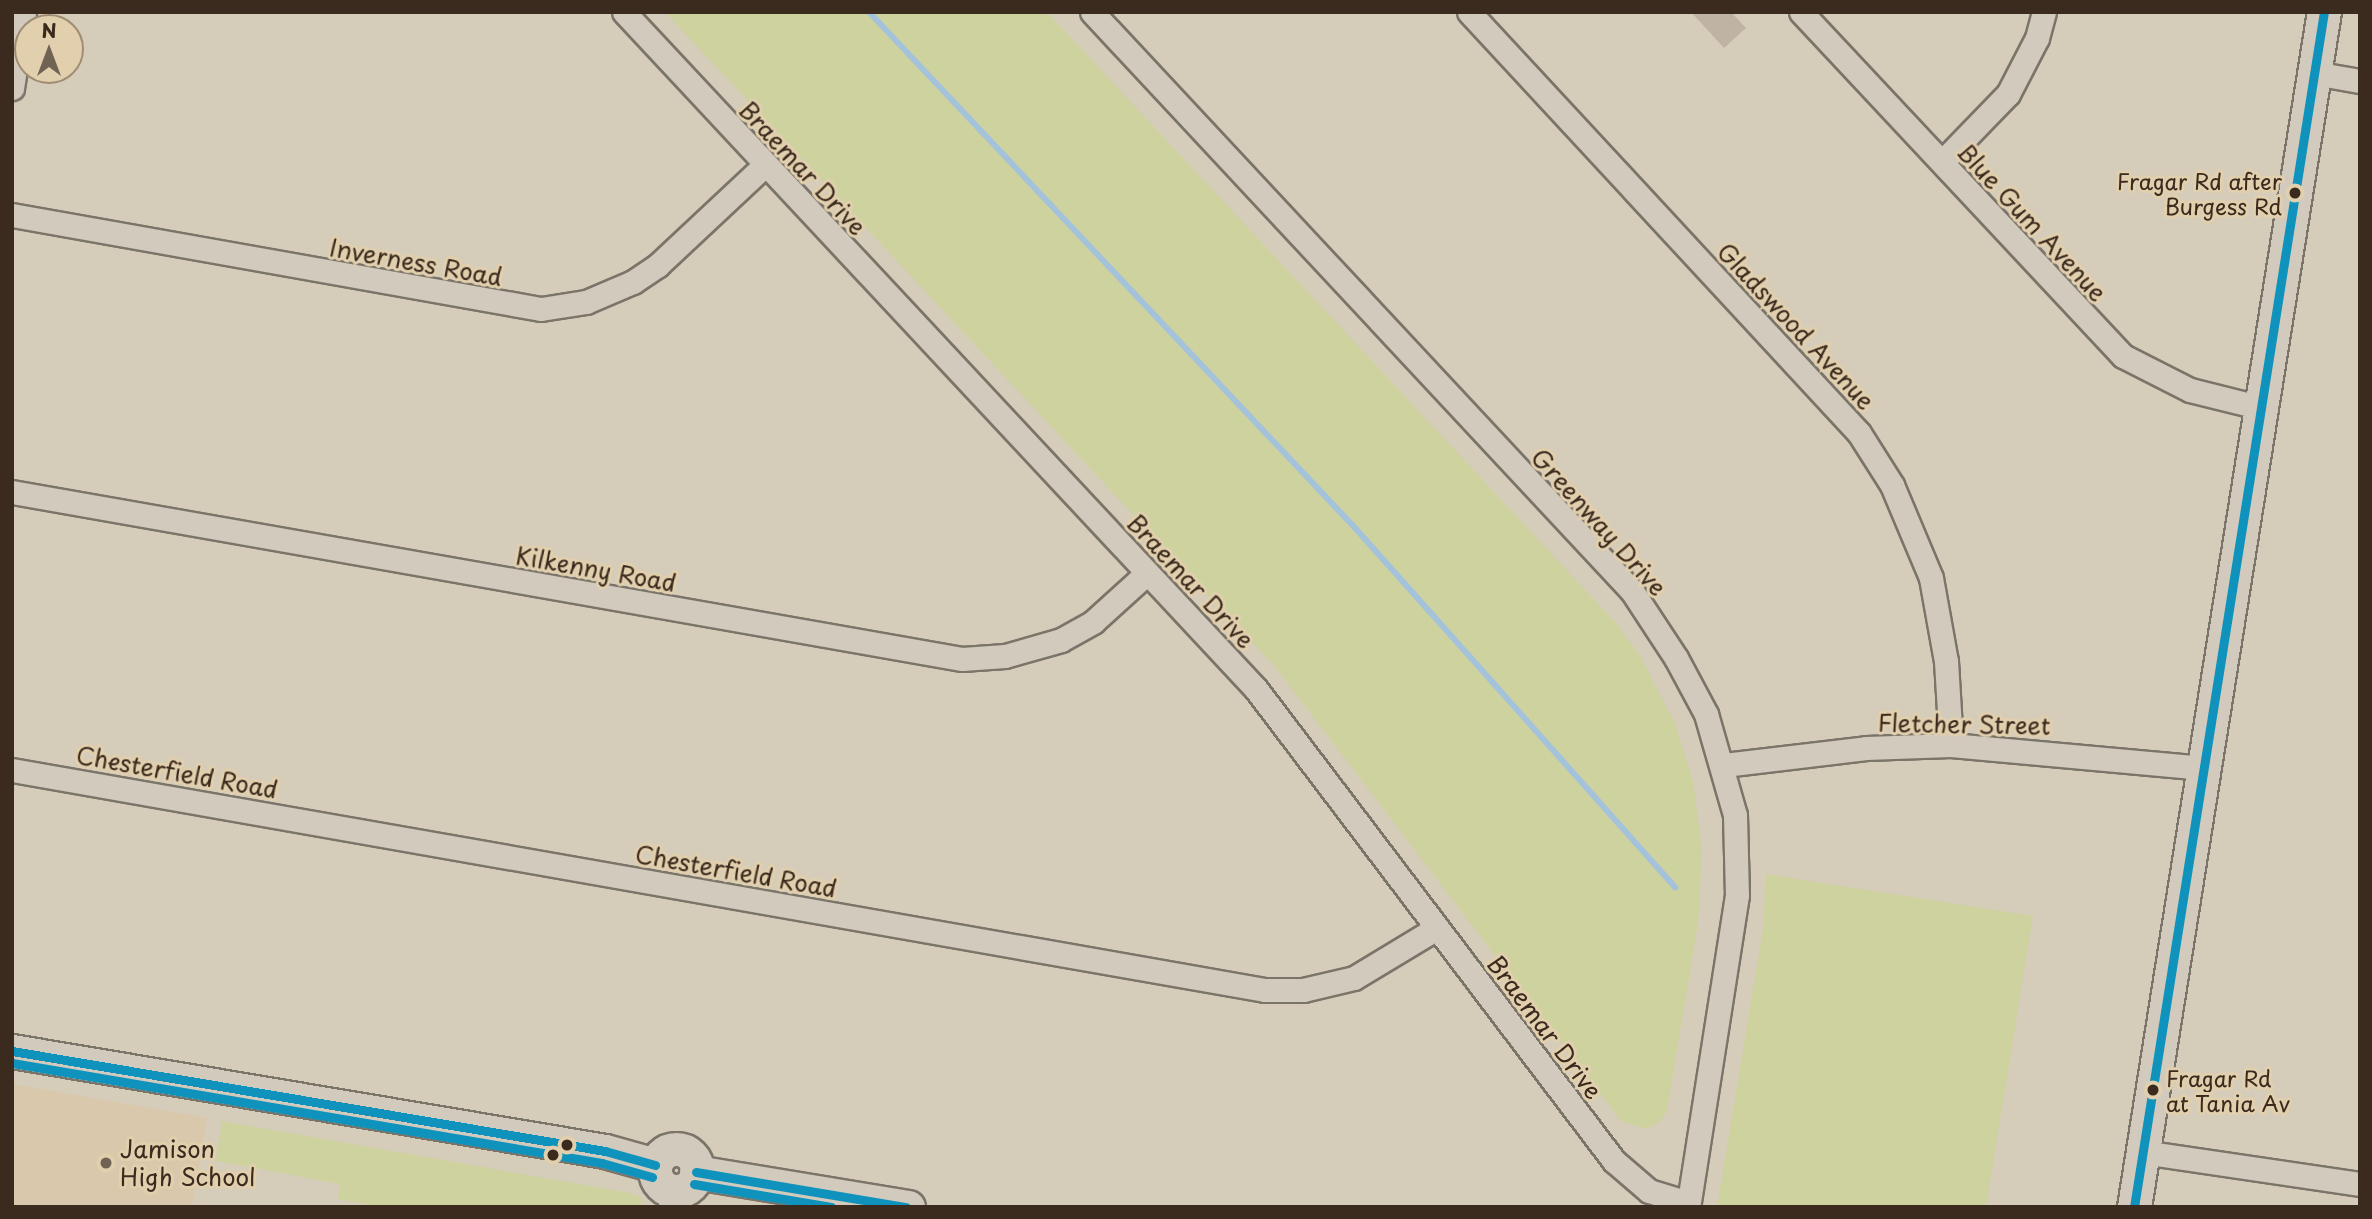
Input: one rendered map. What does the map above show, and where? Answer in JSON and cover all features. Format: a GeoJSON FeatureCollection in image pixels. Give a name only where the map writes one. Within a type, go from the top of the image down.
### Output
{"type":"FeatureCollection","features":[{"type":"Feature","properties":{"kind":"street"},"geometry":{"type":"LineString","coordinates":[[12,88],[24,12]]}},
{"type":"Feature","properties":{"kind":"street","name":"Braemar Drive"},"geometry":{"type":"LineString","coordinates":[[624,12],[1256,689],[1614,1161],[1649,1191],[1688,1205]]}},
{"type":"Feature","properties":{"kind":"street","name":"Greenway Drive"},"geometry":{"type":"LineString","coordinates":[[1092,12],[1632,592],[1688,680],[1724,765],[1735,815],[1737,895],[1688,1205]]}},
{"type":"Feature","properties":{"kind":"street","name":"Gladswood Avenue"},"geometry":{"type":"LineString","coordinates":[[1469,12],[1830,400],[1865,443],[1892,485],[1931,578],[1946,661],[1951,746]]}},
{"type":"Feature","properties":{"kind":"street","name":"Blue Gum Avenue"},"geometry":{"type":"LineString","coordinates":[[1801,12],[2123,356],[2190,390],[2262,408]]}},
{"type":"Feature","properties":{"kind":"street"},"geometry":{"type":"LineString","coordinates":[[1942,162],[2008,94],[2037,38],[2044,12]]}},
{"type":"Feature","properties":{"kind":"street"},"geometry":{"type":"LineString","coordinates":[[2134,1207],[2324,12]]}},
{"type":"Feature","properties":{"kind":"street"},"geometry":{"type":"LineString","coordinates":[[2315,74],[2360,81]]}},
{"type":"Feature","properties":{"kind":"street","name":"Inverness Road"},"geometry":{"type":"LineString","coordinates":[[12,215],[541,309],[586,302],[633,282],[658,265],[765,165]]}},
{"type":"Feature","properties":{"kind":"street","name":"Kilkenny Road"},"geometry":{"type":"LineString","coordinates":[[12,492],[962,659],[1005,656],[1061,640],[1093,622],[1147,573]]}},
{"type":"Feature","properties":{"kind":"street","name":"Fletcher Street"},"geometry":{"type":"LineString","coordinates":[[1724,765],[1854,749],[1951,746],[2204,768]]}},
{"type":"Feature","properties":{"kind":"street","name":"Chesterfield Road"},"geometry":{"type":"LineString","coordinates":[[12,770],[1265,990],[1303,990],[1354,978],[1437,928]]}},
{"type":"Feature","properties":{"kind":"street"},"geometry":{"type":"LineString","coordinates":[[12,1051],[605,1152],[674,1184],[908,1207]]}},
{"type":"Feature","properties":{"kind":"street"},"geometry":{"type":"LineString","coordinates":[[2143,1152],[2360,1184]]}},
{"type":"Feature","properties":{"kind":"shaded area","name":"Jamison High School"},"geometry":{"type":"Polygon","coordinates":[[[12,1084],[207,1118],[192,1207],[12,1207],[12,1084]]]}},
{"type":"Feature","properties":{"kind":"green space"},"geometry":{"type":"Polygon","coordinates":[[[665,12],[1047,12],[1615,622],[1640,656],[1675,724],[1693,781],[1702,852],[1698,923],[1667,1110],[1660,1122],[1645,1129],[1621,1121],[1276,668],[665,12]]]}},
{"type":"Feature","properties":{"kind":"green space"},"geometry":{"type":"Polygon","coordinates":[[[1766,874],[2033,916],[1986,1207],[1717,1207],[1763,930],[1766,874]]]}},
{"type":"Feature","properties":{"kind":"green space"},"geometry":{"type":"Polygon","coordinates":[[[222,1121],[630,1193],[642,1198],[641,1207],[383,1207],[338,1199],[340,1184],[216,1161],[222,1121]]]}},
{"type":"Feature","properties":{"kind":"building"},"geometry":{"type":"Polygon","coordinates":[[[1691,12],[1731,12],[1746,28],[1724,48],[1691,12]]]}},
{"type":"Feature","properties":{"kind":"waterway"},"geometry":{"type":"LineString","coordinates":[[869,12],[1356,529],[1675,887]]}},
{"type":"Feature","properties":{"kind":"transit line"},"geometry":{"type":"LineString","coordinates":[[2134,1207],[2324,12]]}},
{"type":"Feature","properties":{"kind":"transit line"},"geometry":{"type":"LineString","coordinates":[[12,1051],[605,1151],[655,1165]]}},
{"type":"Feature","properties":{"kind":"transit line"},"geometry":{"type":"LineString","coordinates":[[12,1063],[602,1163],[652,1177]]}},
{"type":"Feature","properties":{"kind":"transit line"},"geometry":{"type":"LineString","coordinates":[[696,1172],[906,1207]]}},
{"type":"Feature","properties":{"kind":"transit line"},"geometry":{"type":"LineString","coordinates":[[694,1184],[831,1207]]}},
{"type":"Feature","properties":{"kind":"place","name":"Fragar Rd after Burgess Rd"},"geometry":{"type":"Point","coordinates":[2295,193]}},
{"type":"Feature","properties":{"kind":"place","name":"Fragar Rd at Tania Av"},"geometry":{"type":"Point","coordinates":[2153,1090]}},
{"type":"Feature","properties":{"kind":"place","name":"Jamison High School"},"geometry":{"type":"Point","coordinates":[106,1163]}}]}
